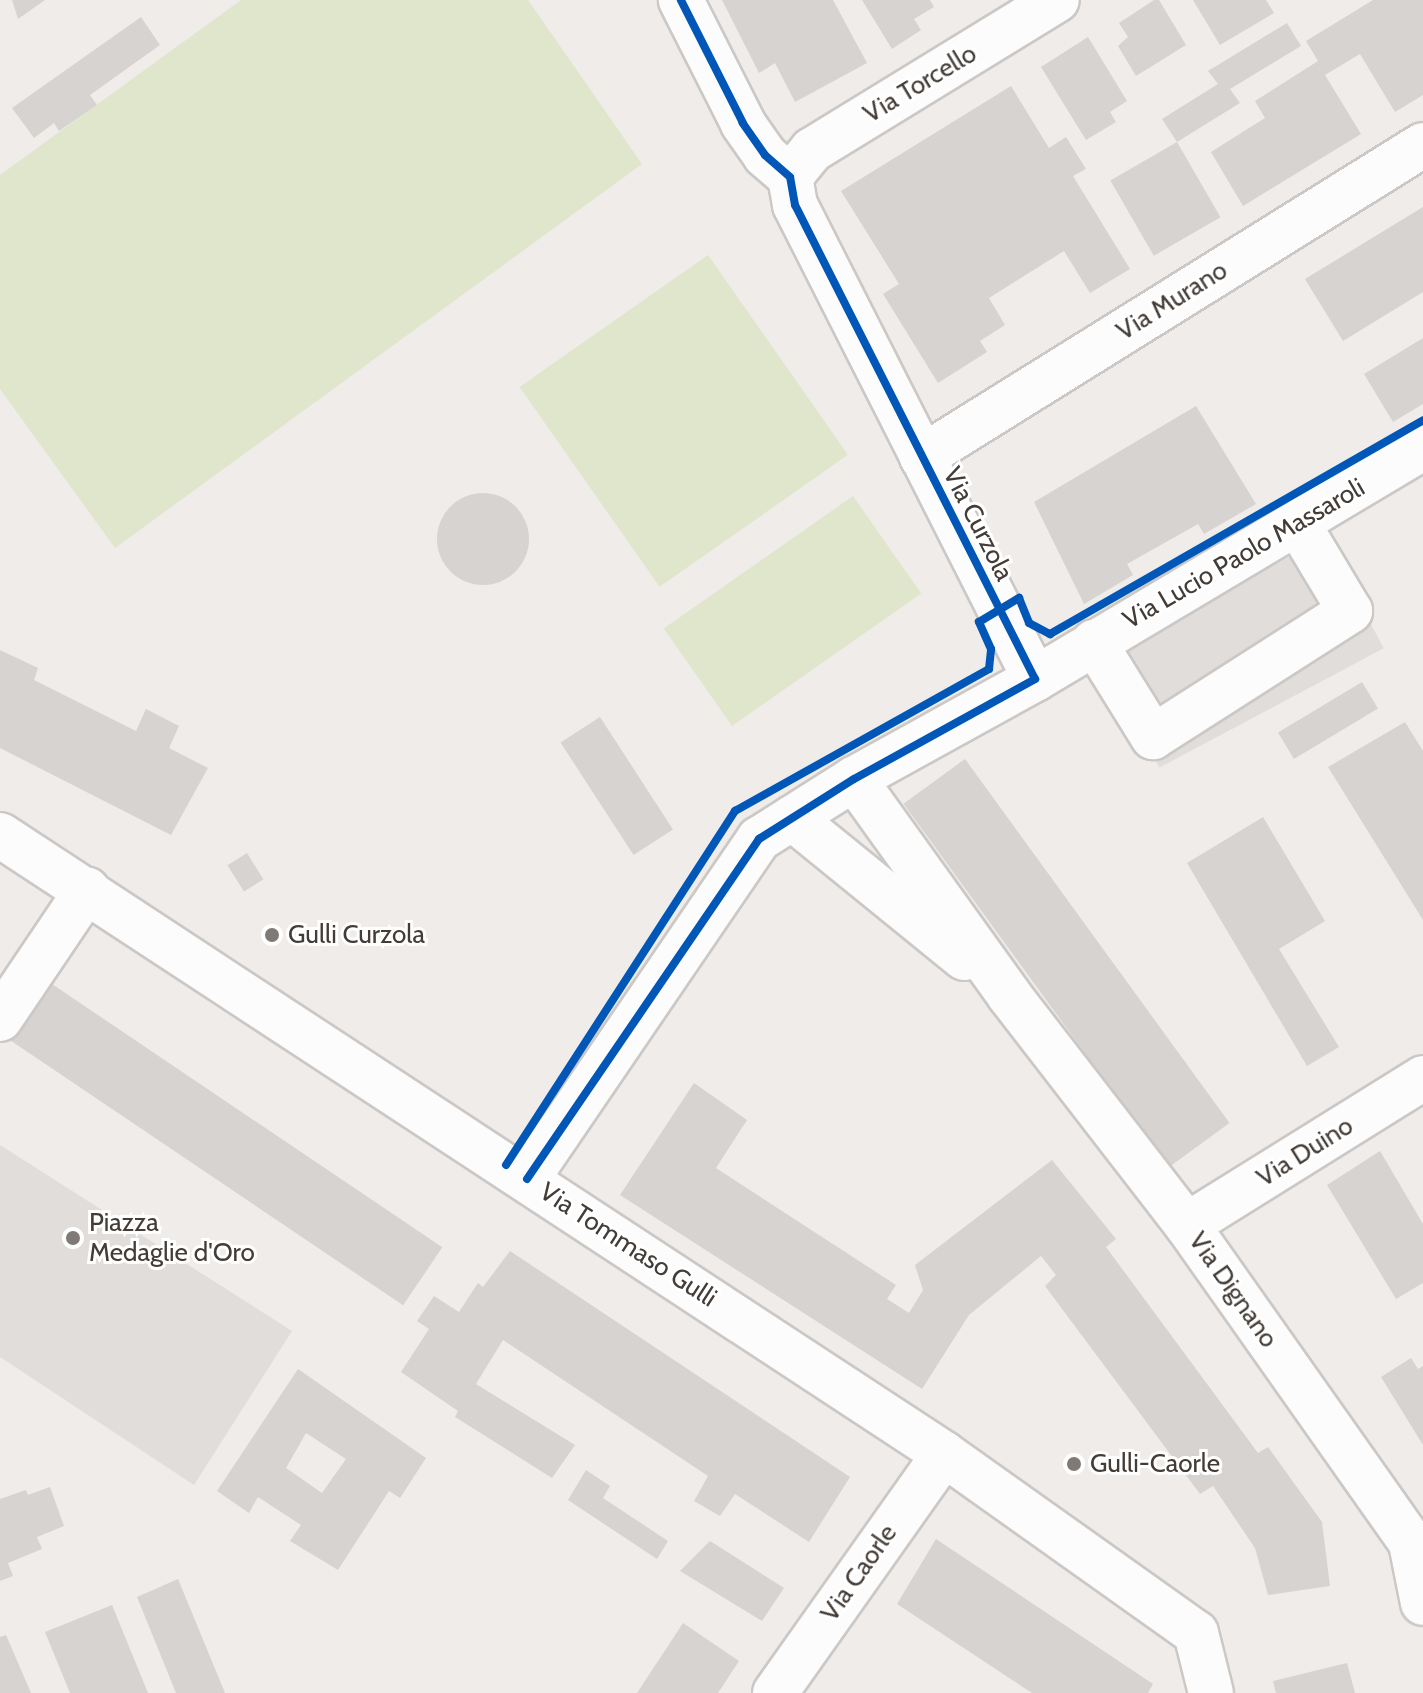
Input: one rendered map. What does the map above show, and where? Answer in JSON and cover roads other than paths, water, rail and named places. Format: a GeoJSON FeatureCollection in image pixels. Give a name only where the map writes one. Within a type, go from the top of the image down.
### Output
{"type":"FeatureCollection","features":[{"type":"Feature","properties":{"kind":"street"},"geometry":{"type":"LineString","coordinates":[[681,0],[743,123],[765,155],[790,177]]}},
{"type":"Feature","properties":{"kind":"street","name":"Via Torcello"},"geometry":{"type":"LineString","coordinates":[[790,177],[812,150],[1057,0]]}},
{"type":"Feature","properties":{"kind":"street","name":"Via Murano"},"geometry":{"type":"LineString","coordinates":[[922,457],[1423,145]]}},
{"type":"Feature","properties":{"kind":"street","name":"Via Curzola"},"geometry":{"type":"LineString","coordinates":[[790,177],[795,205],[922,457],[1065,660],[1153,737],[1350,611],[1298,524]]}},
{"type":"Feature","properties":{"kind":"street","name":"Via Lucio Paolo Massaroli"},"geometry":{"type":"LineString","coordinates":[[1065,660],[1423,448]]}},
{"type":"Feature","properties":{"kind":"street"},"geometry":{"type":"LineString","coordinates":[[527,1179],[759,839],[854,779],[1065,660]]}},
{"type":"Feature","properties":{"kind":"street","name":"Via Dignano"},"geometry":{"type":"LineString","coordinates":[[854,779],[1009,995],[1187,1225],[1417,1539],[1423,1603]]}},
{"type":"Feature","properties":{"kind":"street","name":"Via Dignano"},"geometry":{"type":"LineString","coordinates":[[792,818],[1009,995]]}},
{"type":"Feature","properties":{"kind":"street","name":"Via Tommaso Gulli"},"geometry":{"type":"LineString","coordinates":[[0,835],[944,1454],[1196,1633],[1211,1693]]}},
{"type":"Feature","properties":{"kind":"street"},"geometry":{"type":"LineString","coordinates":[[0,1019],[87,890]]}},
{"type":"Feature","properties":{"kind":"street","name":"Via Duino"},"geometry":{"type":"LineString","coordinates":[[1187,1225],[1423,1078]]}},
{"type":"Feature","properties":{"kind":"street","name":"Via Caorle"},"geometry":{"type":"LineString","coordinates":[[775,1693],[944,1454]]}},
{"type":"Feature","properties":{"kind":"place","name":"Gulli Curzola"},"geometry":{"type":"Point","coordinates":[272,935]}},
{"type":"Feature","properties":{"kind":"place","name":"Piazza Medaglie d'Oro"},"geometry":{"type":"Point","coordinates":[73,1238]}},
{"type":"Feature","properties":{"kind":"place","name":"Gulli-Caorle"},"geometry":{"type":"Point","coordinates":[1074,1464]}}]}
